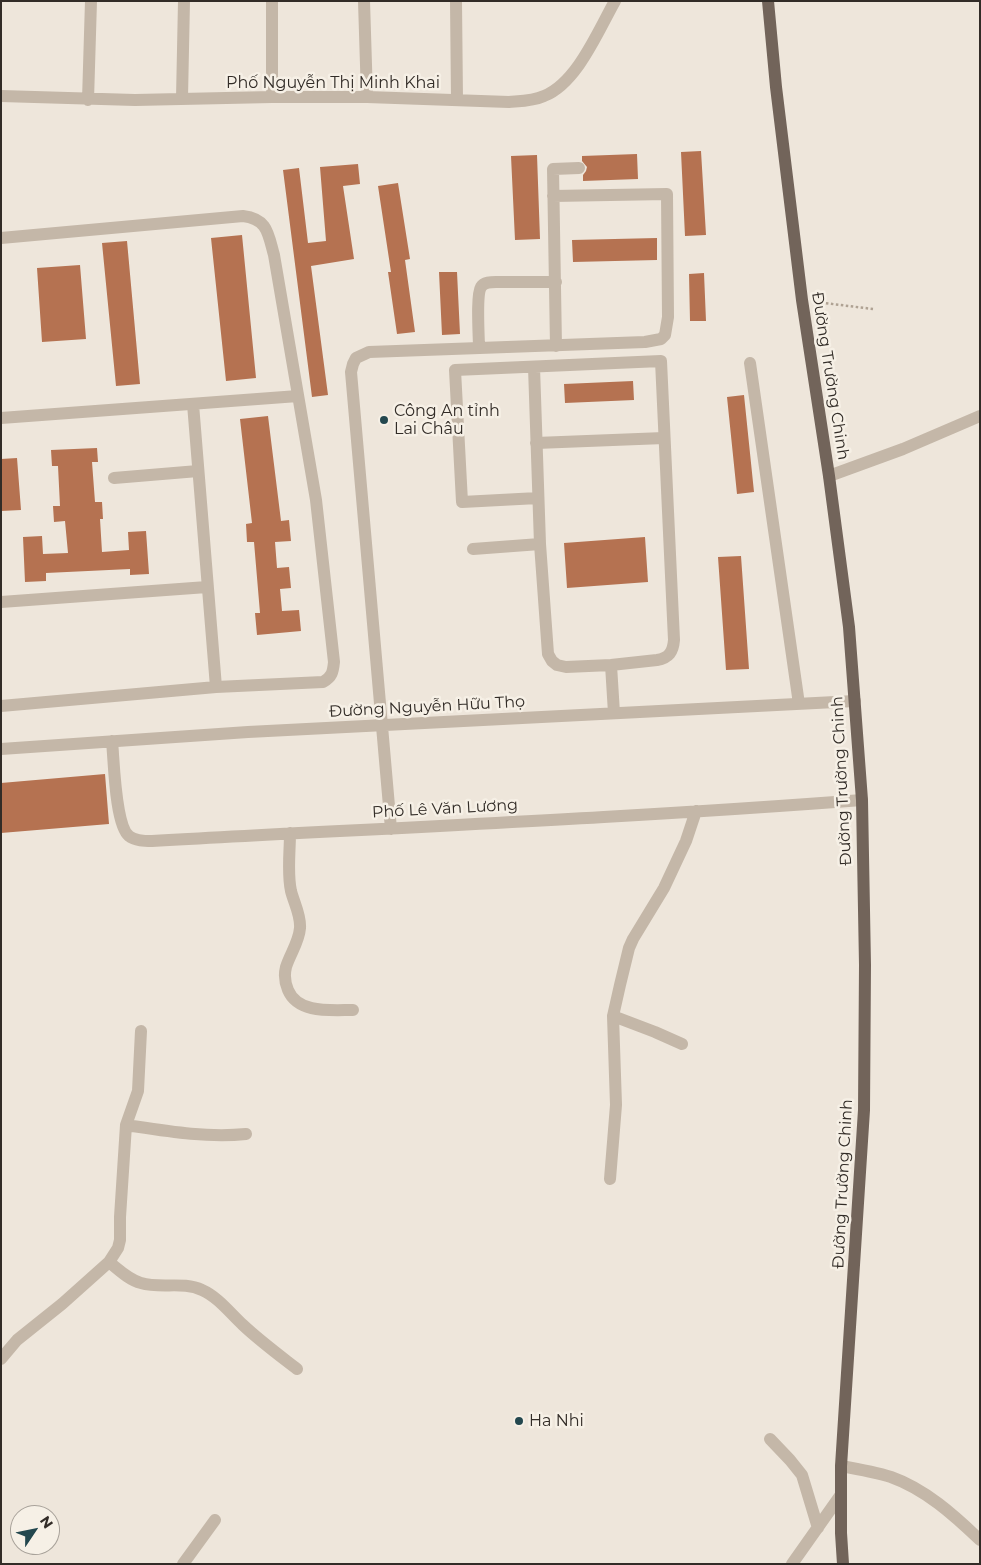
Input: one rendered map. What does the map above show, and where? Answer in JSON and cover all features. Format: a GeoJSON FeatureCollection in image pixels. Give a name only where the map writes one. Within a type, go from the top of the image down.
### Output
{"type":"FeatureCollection","features":[{"type":"Feature","properties":{"kind":"main road","name":"Đường Trường Chinh"},"geometry":{"type":"LineString","coordinates":[[768,1],[776,87],[802,300],[829,476],[849,627],[862,800],[865,966],[864,1110],[841,1466],[840,1496],[843,1564]]}},
{"type":"Feature","properties":{"kind":"street"},"geometry":{"type":"LineString","coordinates":[[88,100],[91,1]]}},
{"type":"Feature","properties":{"kind":"street"},"geometry":{"type":"LineString","coordinates":[[182,98],[184,1]]}},
{"type":"Feature","properties":{"kind":"street"},"geometry":{"type":"LineString","coordinates":[[272,1],[272,96]]}},
{"type":"Feature","properties":{"kind":"street"},"geometry":{"type":"LineString","coordinates":[[364,1],[367,97]]}},
{"type":"Feature","properties":{"kind":"street"},"geometry":{"type":"LineString","coordinates":[[456,1],[456,100]]}},
{"type":"Feature","properties":{"kind":"street","name":"Phố Nguyễn Thị Minh Khai"},"geometry":{"type":"LineString","coordinates":[[1,96],[88,100],[272,96],[510,102],[530,100],[553,92],[574,71],[616,1]]}},
{"type":"Feature","properties":{"kind":"street"},"geometry":{"type":"LineString","coordinates":[[556,346],[553,169],[579,168]]}},
{"type":"Feature","properties":{"kind":"street"},"geometry":{"type":"LineString","coordinates":[[391,829],[351,372],[352,364],[356,358],[369,352],[645,342],[660,339],[665,335],[668,317],[667,194],[553,196]]}},
{"type":"Feature","properties":{"kind":"street"},"geometry":{"type":"LineString","coordinates":[[1,238],[243,216],[261,222],[267,231],[274,255],[316,500],[330,619],[334,672],[329,679],[323,682],[216,687],[1,706]]}},
{"type":"Feature","properties":{"kind":"street"},"geometry":{"type":"LineString","coordinates":[[479,348],[478,296],[483,284],[487,282],[556,282]]}},
{"type":"Feature","properties":{"kind":"street"},"geometry":{"type":"LineString","coordinates":[[534,367],[540,544],[548,654],[557,666],[566,667],[611,665],[664,659],[673,650],[661,361],[455,370],[462,502],[538,498]]}},
{"type":"Feature","properties":{"kind":"street"},"geometry":{"type":"LineString","coordinates":[[750,363],[799,704]]}},
{"type":"Feature","properties":{"kind":"street"},"geometry":{"type":"LineString","coordinates":[[1,418],[298,396]]}},
{"type":"Feature","properties":{"kind":"street"},"geometry":{"type":"LineString","coordinates":[[193,404],[216,687]]}},
{"type":"Feature","properties":{"kind":"street"},"geometry":{"type":"LineString","coordinates":[[829,476],[903,449],[980,416]]}},
{"type":"Feature","properties":{"kind":"street"},"geometry":{"type":"LineString","coordinates":[[536,443],[664,438]]}},
{"type":"Feature","properties":{"kind":"street"},"geometry":{"type":"LineString","coordinates":[[114,478],[198,471]]}},
{"type":"Feature","properties":{"kind":"street"},"geometry":{"type":"LineString","coordinates":[[473,549],[540,544]]}},
{"type":"Feature","properties":{"kind":"street"},"geometry":{"type":"LineString","coordinates":[[1,602],[207,587]]}},
{"type":"Feature","properties":{"kind":"street"},"geometry":{"type":"LineString","coordinates":[[611,665],[614,713]]}},
{"type":"Feature","properties":{"kind":"street","name":"Đường Nguyễn Hữu Thọ"},"geometry":{"type":"LineString","coordinates":[[1,749],[112,741],[855,701]]}},
{"type":"Feature","properties":{"kind":"street","name":"Phố Lê Văn Lương"},"geometry":{"type":"LineString","coordinates":[[112,741],[119,810],[124,828],[129,836],[140,840],[152,841],[391,829],[862,800]]}},
{"type":"Feature","properties":{"kind":"street"},"geometry":{"type":"LineString","coordinates":[[610,1179],[616,1104],[613,1016],[629,948],[668,880],[686,840],[696,811]]}},
{"type":"Feature","properties":{"kind":"street"},"geometry":{"type":"LineString","coordinates":[[290,833],[291,890],[299,915],[300,926],[299,937],[286,968],[286,985],[295,1001],[304,1006],[318,1009],[353,1010]]}},
{"type":"Feature","properties":{"kind":"street"},"geometry":{"type":"LineString","coordinates":[[613,1016],[682,1044]]}},
{"type":"Feature","properties":{"kind":"street"},"geometry":{"type":"LineString","coordinates":[[1,1359],[10,1347],[24,1334],[62,1304],[110,1262],[114,1256],[120,1240],[126,1125],[138,1091],[141,1031]]}},
{"type":"Feature","properties":{"kind":"street"},"geometry":{"type":"LineString","coordinates":[[126,1125],[190,1134],[226,1136],[246,1134]]}},
{"type":"Feature","properties":{"kind":"street"},"geometry":{"type":"LineString","coordinates":[[110,1262],[128,1277],[141,1284],[187,1286],[202,1289],[255,1336],[297,1369]]}},
{"type":"Feature","properties":{"kind":"street"},"geometry":{"type":"LineString","coordinates":[[770,1439],[802,1475],[818,1528]]}},
{"type":"Feature","properties":{"kind":"street"},"geometry":{"type":"LineString","coordinates":[[841,1466],[877,1473],[906,1484],[940,1504],[980,1540]]}},
{"type":"Feature","properties":{"kind":"street"},"geometry":{"type":"LineString","coordinates":[[792,1564],[840,1496]]}},
{"type":"Feature","properties":{"kind":"street"},"geometry":{"type":"LineString","coordinates":[[183,1564],[215,1520]]}},
{"type":"Feature","properties":{"kind":"path"},"geometry":{"type":"LineString","coordinates":[[802,300],[873,309]]}},
{"type":"Feature","properties":{"kind":"building"},"geometry":{"type":"Polygon","coordinates":[[[701,151],[706,235],[685,236],[681,152],[701,151]]]}},
{"type":"Feature","properties":{"kind":"building"},"geometry":{"type":"Polygon","coordinates":[[[637,154],[638,179],[583,181],[583,175],[587,167],[582,161],[582,156],[637,154]]]}},
{"type":"Feature","properties":{"kind":"building"},"geometry":{"type":"Polygon","coordinates":[[[537,155],[540,239],[515,240],[511,156],[537,155]]]}},
{"type":"Feature","properties":{"kind":"building"},"geometry":{"type":"Polygon","coordinates":[[[358,164],[360,184],[343,186],[354,259],[311,266],[328,395],[312,397],[283,170],[299,168],[308,243],[326,241],[320,167],[358,164]]]}},
{"type":"Feature","properties":{"kind":"building"},"geometry":{"type":"Polygon","coordinates":[[[398,183],[410,259],[405,260],[415,332],[397,334],[388,272],[391,272],[378,186],[398,183]]]}},
{"type":"Feature","properties":{"kind":"building"},"geometry":{"type":"Polygon","coordinates":[[[242,235],[256,378],[226,381],[211,238],[242,235]]]}},
{"type":"Feature","properties":{"kind":"building"},"geometry":{"type":"Polygon","coordinates":[[[657,238],[657,260],[573,262],[572,240],[657,238]]]}},
{"type":"Feature","properties":{"kind":"building"},"geometry":{"type":"Polygon","coordinates":[[[127,241],[140,384],[116,386],[102,243],[127,241]]]}},
{"type":"Feature","properties":{"kind":"building"},"geometry":{"type":"Polygon","coordinates":[[[80,265],[86,339],[42,342],[37,268],[80,265]]]}},
{"type":"Feature","properties":{"kind":"building"},"geometry":{"type":"Polygon","coordinates":[[[439,272],[457,272],[460,334],[442,335],[439,272]]]}},
{"type":"Feature","properties":{"kind":"building"},"geometry":{"type":"Polygon","coordinates":[[[704,273],[706,321],[690,321],[689,274],[704,273]]]}},
{"type":"Feature","properties":{"kind":"building"},"geometry":{"type":"Polygon","coordinates":[[[633,381],[634,400],[565,403],[564,384],[633,381]]]}},
{"type":"Feature","properties":{"kind":"building"},"geometry":{"type":"Polygon","coordinates":[[[744,395],[754,492],[737,494],[727,397],[744,395]]]}},
{"type":"Feature","properties":{"kind":"building"},"geometry":{"type":"Polygon","coordinates":[[[268,416],[281,521],[289,520],[291,541],[275,542],[277,568],[289,567],[291,588],[280,589],[282,611],[299,610],[301,631],[257,635],[255,613],[260,613],[254,542],[247,542],[246,524],[252,523],[240,419],[268,416]]]}},
{"type":"Feature","properties":{"kind":"building"},"geometry":{"type":"Polygon","coordinates":[[[97,448],[98,462],[92,462],[95,502],[102,502],[103,519],[100,519],[102,552],[129,550],[128,532],[146,531],[149,574],[130,575],[130,569],[46,573],[46,581],[25,582],[23,537],[42,536],[43,554],[68,553],[65,521],[54,522],[53,506],[60,506],[58,466],[52,466],[51,450],[97,448]]]}},
{"type":"Feature","properties":{"kind":"building"},"geometry":{"type":"Polygon","coordinates":[[[17,458],[21,510],[1,511],[1,459],[17,458]]]}},
{"type":"Feature","properties":{"kind":"building"},"geometry":{"type":"Polygon","coordinates":[[[645,537],[648,582],[567,588],[564,543],[645,537]]]}},
{"type":"Feature","properties":{"kind":"building"},"geometry":{"type":"Polygon","coordinates":[[[741,556],[749,669],[726,670],[718,557],[741,556]]]}},
{"type":"Feature","properties":{"kind":"building"},"geometry":{"type":"Polygon","coordinates":[[[105,774],[109,824],[1,833],[1,783],[105,774]]]}},
{"type":"Feature","properties":{"kind":"place","name":"Công An tỉnh Lai Châu"},"geometry":{"type":"Point","coordinates":[384,420]}},
{"type":"Feature","properties":{"kind":"place","name":"Ha Nhi"},"geometry":{"type":"Point","coordinates":[519,1421]}}]}
